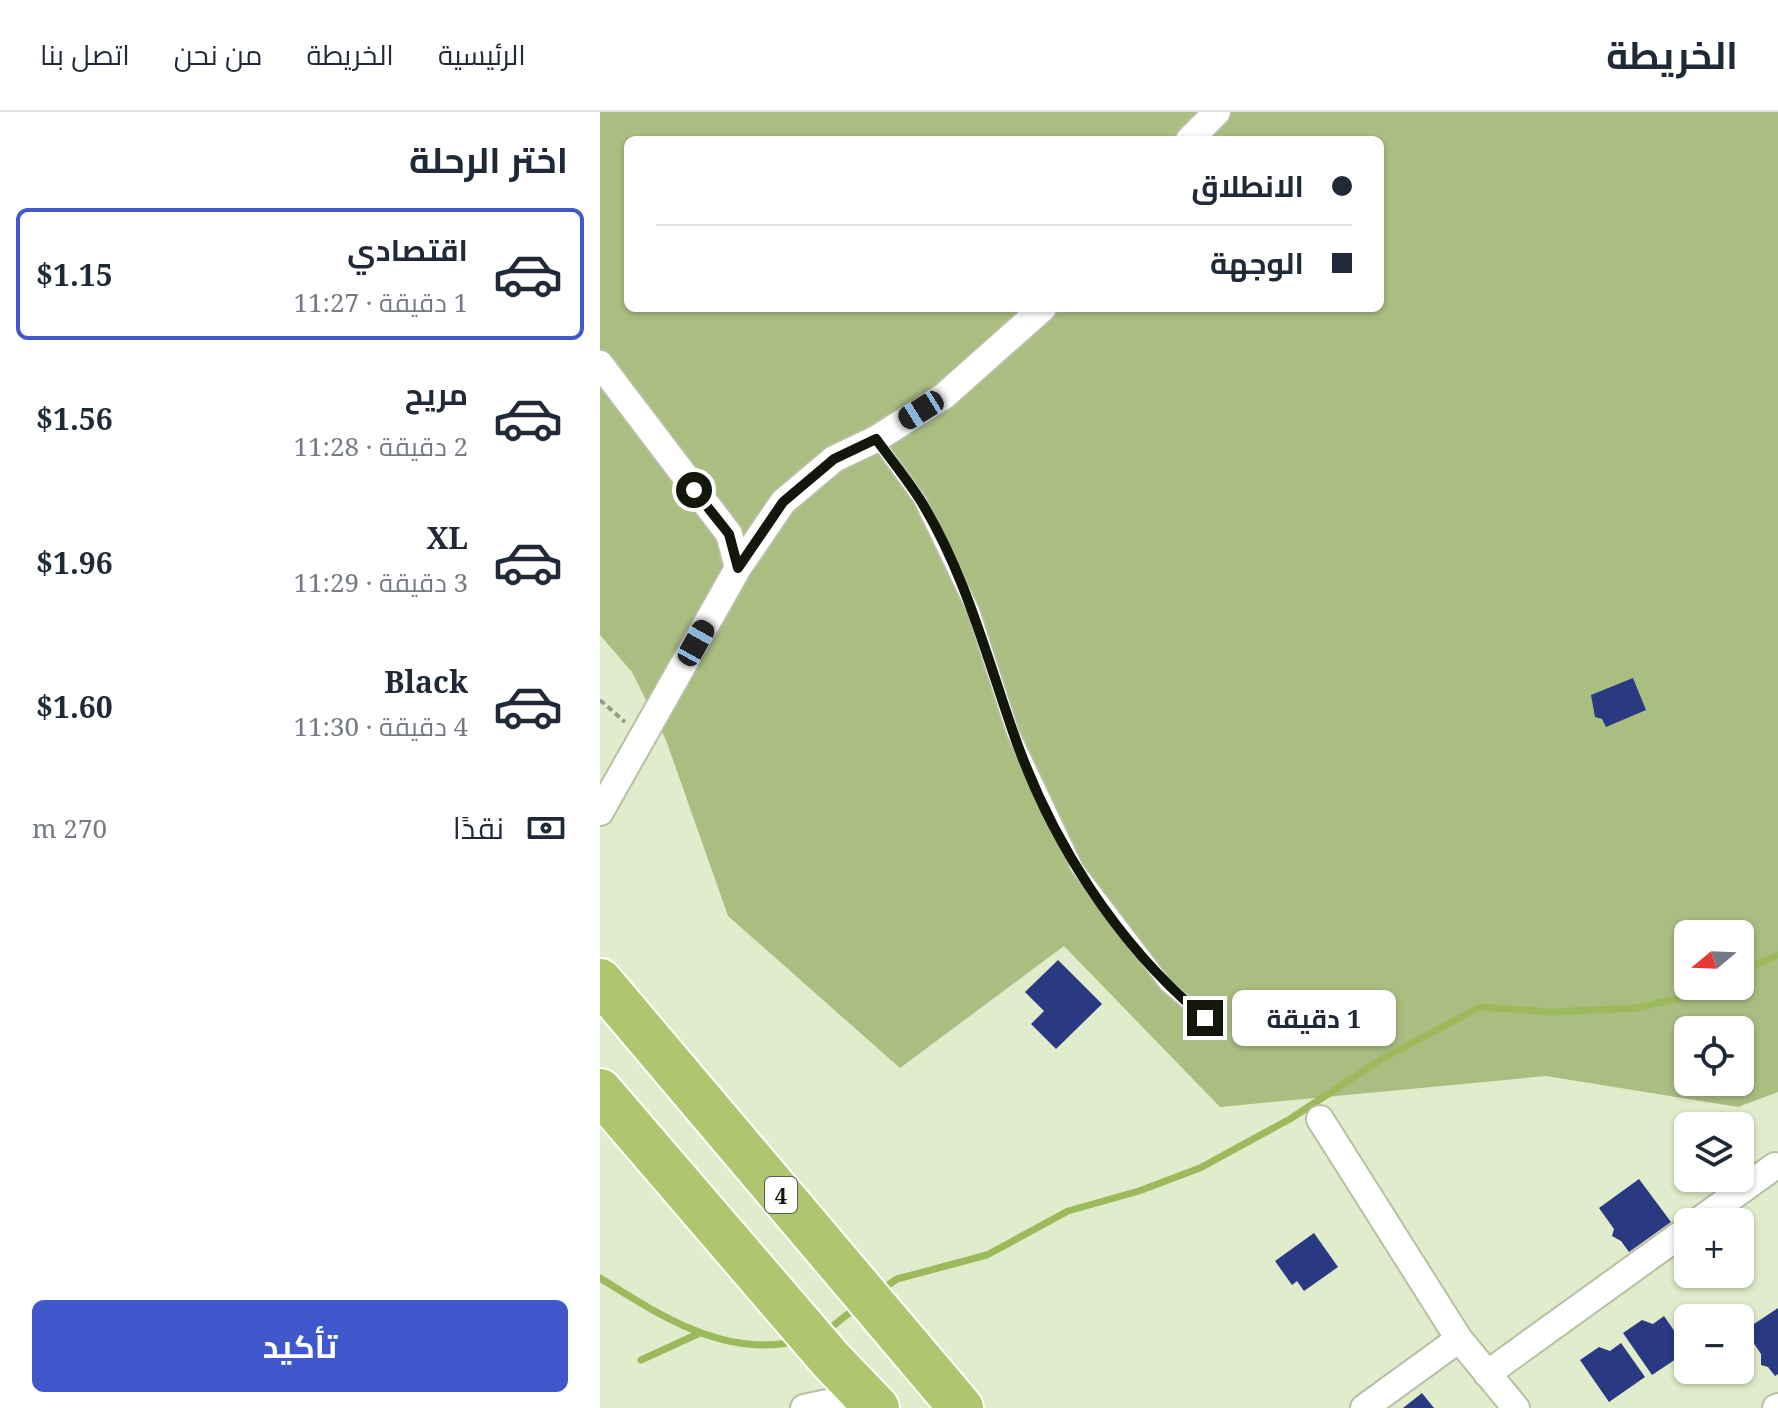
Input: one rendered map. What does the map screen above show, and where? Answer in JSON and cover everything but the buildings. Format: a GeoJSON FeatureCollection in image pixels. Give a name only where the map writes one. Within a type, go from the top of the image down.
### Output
{"type":"FeatureCollection","features":[{"type":"Feature","properties":{"kind":"highway","name":"4"},"geometry":{"type":"LineString","coordinates":[[600,981],[961,1408]]}},
{"type":"Feature","properties":{"kind":"highway"},"geometry":{"type":"LineString","coordinates":[[600,1091],[871,1402]]}},
{"type":"Feature","properties":{"kind":"street"},"geometry":{"type":"LineString","coordinates":[[1193,136],[1217,112]]}},
{"type":"Feature","properties":{"kind":"street"},"geometry":{"type":"LineString","coordinates":[[600,812],[738,568],[783,502],[834,459],[876,439],[944,396],[1038,312]]}},
{"type":"Feature","properties":{"kind":"street"},"geometry":{"type":"LineString","coordinates":[[600,364],[729,534],[738,568]]}},
{"type":"Feature","properties":{"kind":"street"},"geometry":{"type":"LineString","coordinates":[[1320,1119],[1459,1339],[1516,1408]]}},
{"type":"Feature","properties":{"kind":"street"},"geometry":{"type":"LineString","coordinates":[[1716,1208],[1775,1166]]}},
{"type":"Feature","properties":{"kind":"street"},"geometry":{"type":"LineString","coordinates":[[1487,1374],[1674,1239]]}},
{"type":"Feature","properties":{"kind":"street"},"geometry":{"type":"LineString","coordinates":[[1364,1408],[1459,1339]]}},
{"type":"Feature","properties":{"kind":"street"},"geometry":{"type":"LineString","coordinates":[[804,1408],[871,1402]]}},
{"type":"Feature","properties":{"kind":"lane"},"geometry":{"type":"LineString","coordinates":[[876,439],[920,500],[973,610],[1013,733],[1077,868],[1166,985],[1205,1018]]}},
{"type":"Feature","properties":{"kind":"path"},"geometry":{"type":"LineString","coordinates":[[600,700],[642,737]]}},
{"type":"Feature","properties":{"kind":"green space"},"geometry":{"type":"Polygon","coordinates":[[[600,112],[1778,112],[1778,1092],[1738,1107],[1546,1076],[1220,1107],[1064,946],[900,1068],[728,916],[666,740],[632,672],[600,635],[600,112]]]}},
{"type":"Feature","properties":{"kind":"waterway"},"geometry":{"type":"LineString","coordinates":[[1754,966],[1778,955]]}},
{"type":"Feature","properties":{"kind":"waterway"},"geometry":{"type":"LineString","coordinates":[[888,1285],[897,1279],[987,1255],[1068,1211],[1139,1191],[1200,1168],[1290,1119],[1380,1060],[1480,1007],[1551,1012],[1636,1008],[1674,999]]}},
{"type":"Feature","properties":{"kind":"waterway"},"geometry":{"type":"LineString","coordinates":[[600,1278],[643,1305],[713,1337],[737,1343],[788,1343]]}},
{"type":"Feature","properties":{"kind":"waterway"},"geometry":{"type":"LineString","coordinates":[[824,1333],[858,1306]]}},
{"type":"Feature","properties":{"kind":"waterway"},"geometry":{"type":"LineString","coordinates":[[641,1360],[700,1333]]}},
{"type":"Feature","properties":{"kind":"route"},"geometry":{"type":"LineString","coordinates":[[694,490],[729,534],[738,568],[783,502],[834,459],[876,439],[920,500],[973,610],[1013,733],[1077,868],[1121,930],[1166,985],[1205,1018]]}}]}
